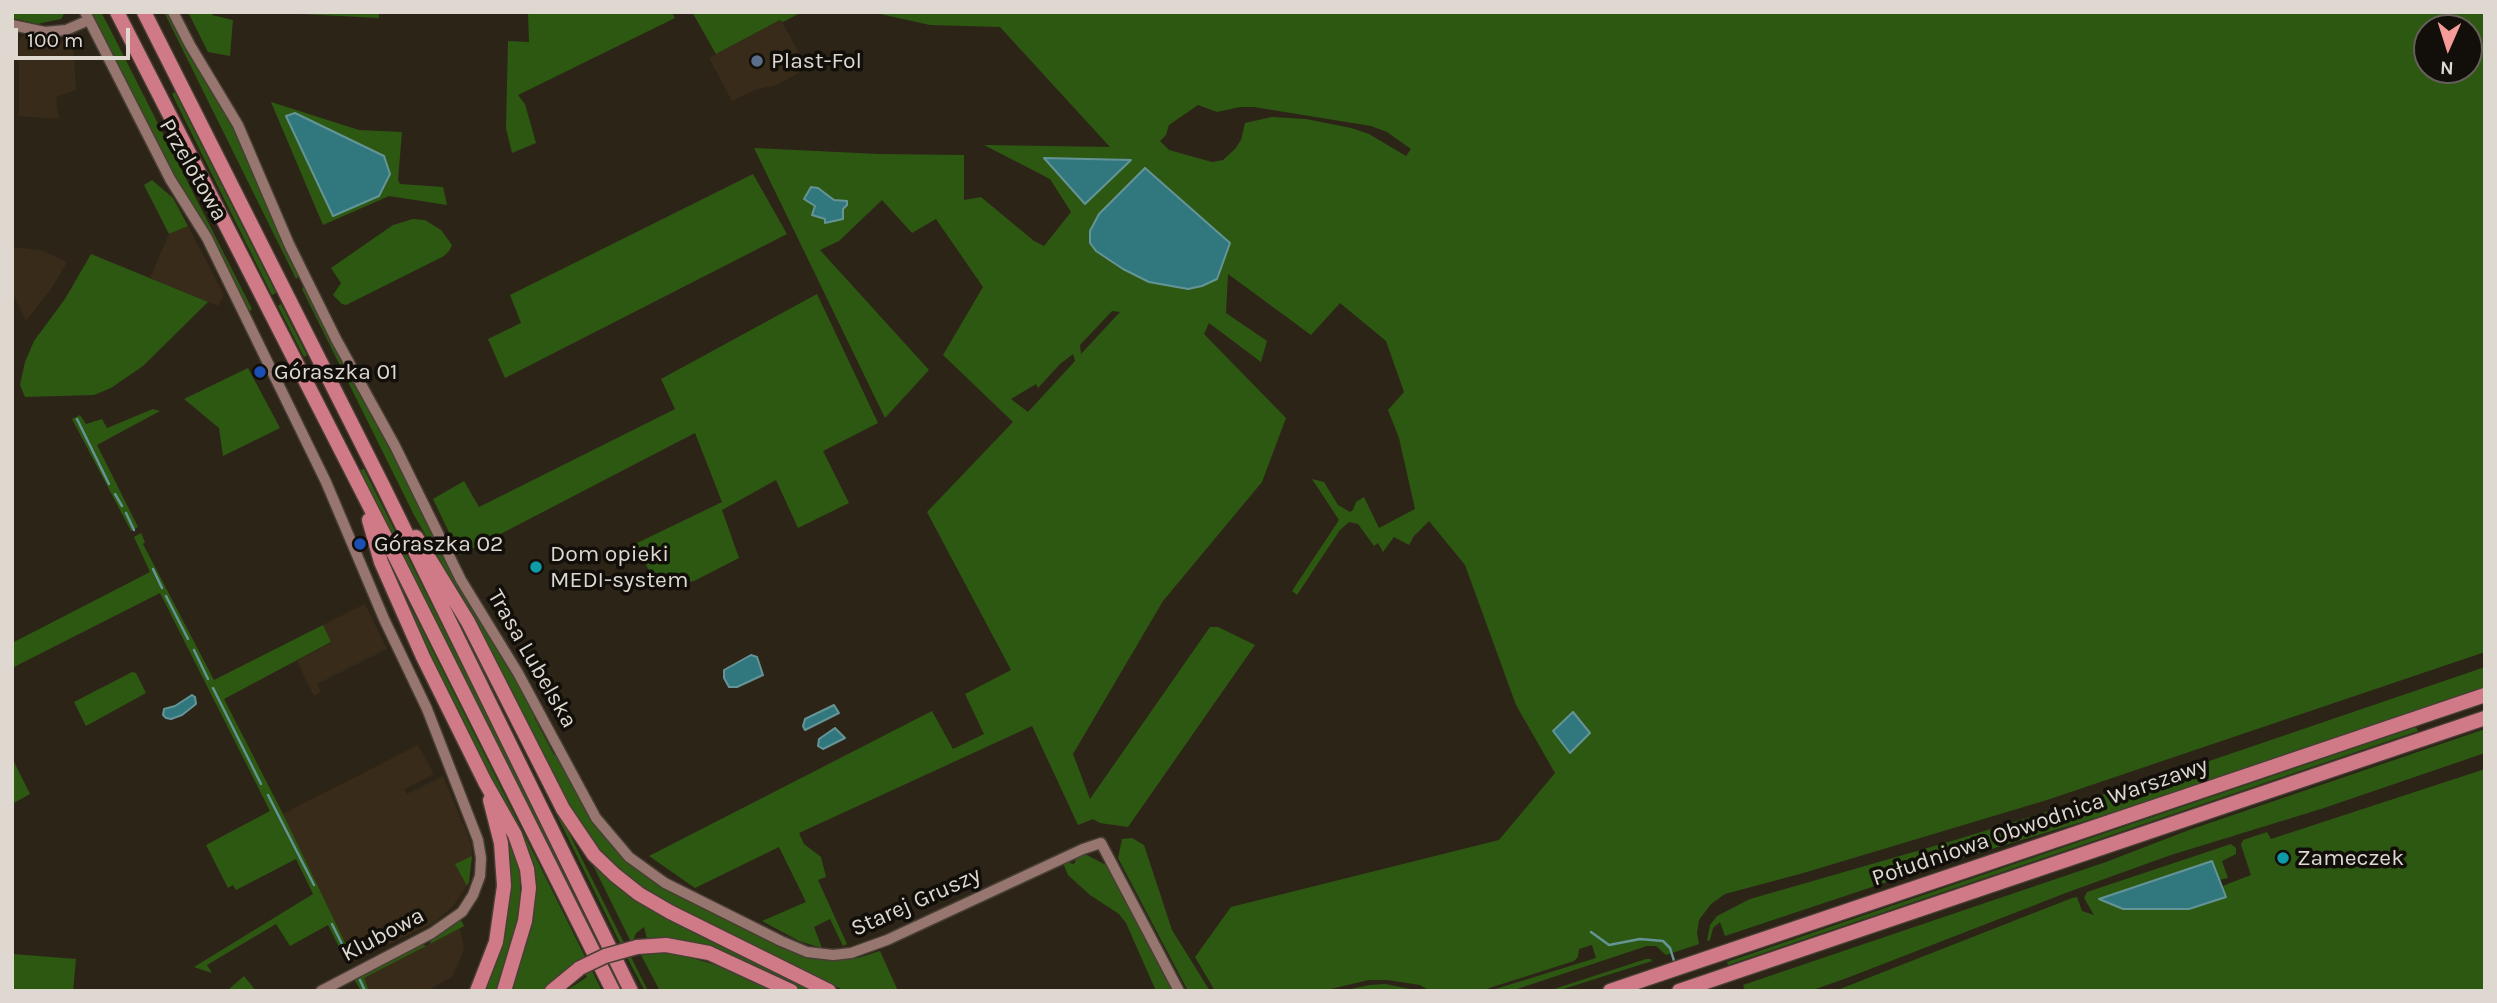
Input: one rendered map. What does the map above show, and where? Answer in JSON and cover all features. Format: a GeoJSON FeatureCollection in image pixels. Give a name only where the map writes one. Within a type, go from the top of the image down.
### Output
{"type":"FeatureCollection","features":[{"type":"Feature","properties":{"kind":"highway"},"geometry":{"type":"LineString","coordinates":[[117,12],[613,991]]}},
{"type":"Feature","properties":{"kind":"highway"},"geometry":{"type":"LineString","coordinates":[[144,12],[383,486],[631,991]]}},
{"type":"Feature","properties":{"kind":"highway"},"geometry":{"type":"LineString","coordinates":[[383,486],[457,603],[563,810],[594,855],[639,894],[670,912],[830,991]]}},
{"type":"Feature","properties":{"kind":"highway"},"geometry":{"type":"LineString","coordinates":[[360,490],[381,562],[423,657],[485,782],[515,835],[527,869],[529,888],[526,921],[504,991]]}},
{"type":"Feature","properties":{"kind":"highway","name":"Południowa Obwodnica Warszawy"},"geometry":{"type":"LineString","coordinates":[[1610,991],[2485,695]]}},
{"type":"Feature","properties":{"kind":"highway","name":"Południowa Obwodnica Warszawy"},"geometry":{"type":"LineString","coordinates":[[1679,991],[2485,718]]}},
{"type":"Feature","properties":{"kind":"highway"},"geometry":{"type":"LineString","coordinates":[[477,991],[496,942],[504,886],[501,842],[485,782]]}},
{"type":"Feature","properties":{"kind":"highway"},"geometry":{"type":"LineString","coordinates":[[552,991],[580,968],[605,956],[637,947],[666,945],[709,953],[791,991]]}},
{"type":"Feature","properties":{"kind":"highway"},"geometry":{"type":"LineString","coordinates":[[621,972],[637,991]]}},
{"type":"Feature","properties":{"kind":"street","name":"Trasa Lubelska"},"geometry":{"type":"LineString","coordinates":[[173,12],[190,46],[238,125],[289,244],[326,319],[394,443],[461,580],[535,704],[589,807],[611,838],[636,862]]}},
{"type":"Feature","properties":{"kind":"street"},"geometry":{"type":"LineString","coordinates":[[12,25],[45,32],[66,30],[87,16]]}},
{"type":"Feature","properties":{"kind":"street","name":"Przelotowa"},"geometry":{"type":"LineString","coordinates":[[87,16],[170,179],[207,238],[263,350],[326,482],[380,610],[427,709],[475,831],[481,858],[480,876],[473,895],[461,912]]}},
{"type":"Feature","properties":{"kind":"street","name":"Starej Gruszy"},"geometry":{"type":"LineString","coordinates":[[636,862],[672,887],[781,941],[807,952],[833,955],[851,954],[887,940],[1101,843],[1179,991]]}},
{"type":"Feature","properties":{"kind":"street","name":"Klubowa"},"geometry":{"type":"LineString","coordinates":[[321,991],[432,933],[461,912]]}},
{"type":"Feature","properties":{"kind":"shaded area","name":"Plast-Fol"},"geometry":{"type":"Polygon","coordinates":[[[781,20],[807,68],[777,85],[758,89],[732,101],[709,58],[781,20]]]}},
{"type":"Feature","properties":{"kind":"shaded area"},"geometry":{"type":"Polygon","coordinates":[[[24,35],[73,43],[76,90],[56,97],[59,119],[19,116],[19,40],[24,35]]]}},
{"type":"Feature","properties":{"kind":"shaded area"},"geometry":{"type":"Polygon","coordinates":[[[188,226],[224,295],[218,306],[150,278],[169,234],[188,226]]]}},
{"type":"Feature","properties":{"kind":"shaded area"},"geometry":{"type":"Polygon","coordinates":[[[12,247],[41,250],[67,262],[51,289],[26,321],[12,292],[12,247]]]}},
{"type":"Feature","properties":{"kind":"shaded area"},"geometry":{"type":"Polygon","coordinates":[[[365,604],[387,649],[317,684],[321,692],[314,696],[297,661],[331,643],[323,625],[365,604]]]}},
{"type":"Feature","properties":{"kind":"shaded area"},"geometry":{"type":"Polygon","coordinates":[[[418,745],[434,774],[404,789],[407,794],[443,776],[471,843],[472,856],[456,864],[467,886],[453,906],[435,922],[354,961],[283,814],[418,745]]]}},
{"type":"Feature","properties":{"kind":"shaded area"},"geometry":{"type":"Polygon","coordinates":[[[460,928],[464,950],[452,977],[426,991],[369,991],[363,978],[460,928]]]}},
{"type":"Feature","properties":{"kind":"green space"},"geometry":{"type":"Polygon","coordinates":[[[12,12],[65,12],[61,19],[37,24],[12,18],[12,12]]]}},
{"type":"Feature","properties":{"kind":"green space"},"geometry":{"type":"Polygon","coordinates":[[[91,12],[101,12],[109,27],[252,309],[248,313],[180,189],[91,12]]]}},
{"type":"Feature","properties":{"kind":"green space"},"geometry":{"type":"Polygon","coordinates":[[[164,12],[170,12],[234,125],[300,276],[296,279],[164,12]]]}},
{"type":"Feature","properties":{"kind":"green space"},"geometry":{"type":"Polygon","coordinates":[[[188,12],[212,12],[212,15],[233,20],[230,56],[208,52],[188,12]]]}},
{"type":"Feature","properties":{"kind":"green space"},"geometry":{"type":"Polygon","coordinates":[[[379,12],[379,18],[282,13],[379,12]]]}},
{"type":"Feature","properties":{"kind":"green space"},"geometry":{"type":"Polygon","coordinates":[[[528,12],[672,12],[675,18],[518,95],[525,104],[536,143],[512,153],[506,128],[508,41],[529,42],[528,12]]]}},
{"type":"Feature","properties":{"kind":"green space"},"geometry":{"type":"Polygon","coordinates":[[[692,12],[802,12],[783,22],[780,20],[716,54],[692,12]]]}},
{"type":"Feature","properties":{"kind":"green space"},"geometry":{"type":"Polygon","coordinates":[[[871,12],[2485,12],[2485,652],[2047,800],[1725,894],[1711,904],[1699,920],[1699,944],[1666,955],[1656,946],[1647,946],[1511,991],[1489,991],[1596,958],[1592,945],[1579,949],[1578,957],[1574,961],[1480,991],[1430,991],[1420,985],[1369,980],[1322,991],[1215,991],[1195,957],[1231,907],[1499,840],[1555,773],[1516,705],[1465,565],[1429,521],[1409,545],[1394,537],[1383,552],[1378,543],[1374,546],[1358,524],[1349,522],[1340,530],[1297,595],[1292,591],[1339,520],[1312,479],[1324,482],[1338,505],[1350,512],[1356,502],[1364,497],[1379,528],[1415,509],[1399,438],[1388,410],[1404,392],[1386,341],[1340,303],[1311,335],[1228,274],[1226,313],[1267,341],[1261,362],[1209,323],[1204,334],[1286,418],[1262,482],[1163,601],[1073,754],[1090,799],[1210,627],[1218,627],[1255,645],[1128,827],[1100,823],[1093,819],[1078,825],[1032,726],[799,833],[804,844],[821,857],[826,877],[818,880],[847,944],[843,946],[830,919],[814,927],[822,948],[799,941],[762,921],[806,902],[779,847],[695,888],[649,856],[932,711],[953,749],[984,734],[965,694],[1011,670],[927,512],[1013,422],[943,355],[983,287],[936,219],[912,233],[882,200],[839,241],[820,250],[929,370],[885,418],[754,148],[964,155],[964,200],[981,197],[1034,241],[1044,246],[1071,212],[1050,179],[984,145],[1110,147],[1000,27],[930,25],[871,12]],[[1198,105],[1169,125],[1166,135],[1160,141],[1169,150],[1212,162],[1223,160],[1241,140],[1245,123],[1272,117],[1306,119],[1351,128],[1369,134],[1406,156],[1411,149],[1387,132],[1371,126],[1254,107],[1217,112],[1198,105]],[[1112,311],[1080,345],[1081,354],[1120,312],[1112,311]],[[1073,354],[1038,388],[1036,384],[1011,399],[1028,412],[1075,361],[1073,354]]]}},
{"type":"Feature","properties":{"kind":"green space"},"geometry":{"type":"Polygon","coordinates":[[[175,92],[276,293],[272,295],[172,94],[175,92]]]}},
{"type":"Feature","properties":{"kind":"green space"},"geometry":{"type":"Polygon","coordinates":[[[271,102],[359,130],[402,132],[398,180],[400,184],[443,187],[447,205],[389,196],[323,225],[271,102]]]}},
{"type":"Feature","properties":{"kind":"green space"},"geometry":{"type":"Polygon","coordinates":[[[753,174],[787,234],[505,378],[488,339],[521,323],[510,295],[753,174]]]}},
{"type":"Feature","properties":{"kind":"green space"},"geometry":{"type":"Polygon","coordinates":[[[152,180],[173,198],[188,226],[169,234],[144,185],[152,180]]]}},
{"type":"Feature","properties":{"kind":"green space"},"geometry":{"type":"Polygon","coordinates":[[[413,219],[425,220],[441,230],[452,245],[449,251],[444,256],[346,305],[342,304],[333,295],[341,283],[331,268],[393,225],[413,219]]]}},
{"type":"Feature","properties":{"kind":"green space"},"geometry":{"type":"Polygon","coordinates":[[[91,254],[208,302],[143,366],[111,388],[94,395],[25,397],[20,385],[25,362],[34,341],[65,299],[91,254]]]}},
{"type":"Feature","properties":{"kind":"green space"},"geometry":{"type":"Polygon","coordinates":[[[305,286],[411,489],[537,714],[534,717],[554,755],[557,754],[601,833],[628,861],[661,885],[797,954],[827,960],[858,958],[880,951],[898,991],[845,991],[700,920],[634,883],[588,836],[576,818],[476,623],[414,515],[302,289],[305,286]]]}},
{"type":"Feature","properties":{"kind":"green space"},"geometry":{"type":"Polygon","coordinates":[[[817,294],[878,423],[823,451],[849,503],[798,528],[776,480],[722,510],[739,558],[694,581],[656,588],[637,543],[722,502],[695,433],[460,555],[433,499],[464,481],[479,507],[675,409],[661,379],[817,294]]]}},
{"type":"Feature","properties":{"kind":"green space"},"geometry":{"type":"Polygon","coordinates":[[[281,304],[307,355],[304,357],[278,306],[281,304]]]}},
{"type":"Feature","properties":{"kind":"green space"},"geometry":{"type":"Polygon","coordinates":[[[248,368],[280,428],[223,456],[219,428],[184,399],[248,368]]]}},
{"type":"Feature","properties":{"kind":"green space"},"geometry":{"type":"Polygon","coordinates":[[[153,409],[160,411],[97,445],[138,527],[131,531],[72,419],[80,415],[86,424],[102,419],[107,428],[153,409]]]}},
{"type":"Feature","properties":{"kind":"green space"},"geometry":{"type":"Polygon","coordinates":[[[364,469],[605,951],[601,952],[360,470],[364,469]]]}},
{"type":"Feature","properties":{"kind":"green space"},"geometry":{"type":"Polygon","coordinates":[[[141,533],[145,542],[143,544],[214,680],[323,625],[331,642],[224,699],[354,961],[348,965],[328,925],[290,946],[276,924],[207,965],[212,973],[194,967],[313,894],[296,859],[236,890],[233,885],[228,888],[206,845],[270,811],[160,593],[12,668],[12,643],[150,572],[134,537],[141,533]]]}},
{"type":"Feature","properties":{"kind":"green space"},"geometry":{"type":"Polygon","coordinates":[[[445,590],[648,991],[645,991],[630,963],[445,590]]]}},
{"type":"Feature","properties":{"kind":"green space"},"geometry":{"type":"Polygon","coordinates":[[[407,599],[602,991],[566,991],[587,977],[579,962],[543,991],[512,991],[533,914],[535,894],[520,834],[437,671],[407,599]]]}},
{"type":"Feature","properties":{"kind":"green space"},"geometry":{"type":"Polygon","coordinates":[[[2485,667],[2485,687],[2132,807],[1938,865],[1725,936],[1720,922],[1713,928],[1710,940],[1707,941],[1710,925],[1717,916],[1750,899],[2180,771],[2485,667]]]}},
{"type":"Feature","properties":{"kind":"green space"},"geometry":{"type":"Polygon","coordinates":[[[132,672],[136,673],[146,693],[86,726],[74,702],[132,672]]]}},
{"type":"Feature","properties":{"kind":"green space"},"geometry":{"type":"Polygon","coordinates":[[[2416,727],[2418,731],[1728,965],[1727,962],[2416,727]]]}},
{"type":"Feature","properties":{"kind":"green space"},"geometry":{"type":"Polygon","coordinates":[[[2485,729],[2485,753],[2321,809],[2171,855],[1810,991],[1745,991],[1743,985],[2106,862],[2189,830],[2485,729]]]}},
{"type":"Feature","properties":{"kind":"green space"},"geometry":{"type":"Polygon","coordinates":[[[12,762],[30,794],[12,804],[12,762]]]}},
{"type":"Feature","properties":{"kind":"green space"},"geometry":{"type":"Polygon","coordinates":[[[2485,769],[2485,991],[1835,991],[2072,898],[2077,897],[2082,911],[2094,915],[2084,898],[2087,892],[2231,844],[2236,848],[2236,854],[2222,861],[2228,878],[2219,880],[2211,861],[2100,899],[2189,909],[2226,897],[2222,887],[2251,875],[2241,845],[2243,840],[2267,832],[2271,839],[2485,769]]]}},
{"type":"Feature","properties":{"kind":"green space"},"geometry":{"type":"Polygon","coordinates":[[[502,825],[520,872],[520,905],[517,926],[498,991],[484,991],[504,932],[509,903],[510,876],[502,825]]]}},
{"type":"Feature","properties":{"kind":"green space"},"geometry":{"type":"Polygon","coordinates":[[[1132,838],[1144,845],[1172,930],[1210,991],[1188,991],[1118,858],[1122,839],[1132,838]]]}},
{"type":"Feature","properties":{"kind":"green space"},"geometry":{"type":"Polygon","coordinates":[[[1083,853],[1108,865],[1175,991],[1156,991],[1126,923],[1119,914],[1090,895],[1068,875],[1063,863],[1075,863],[1076,857],[1083,853]]]}},
{"type":"Feature","properties":{"kind":"green space"},"geometry":{"type":"Polygon","coordinates":[[[472,856],[469,882],[467,886],[455,864],[472,856]]]}},
{"type":"Feature","properties":{"kind":"green space"},"geometry":{"type":"Polygon","coordinates":[[[589,857],[818,991],[802,991],[737,959],[648,942],[644,927],[636,933],[632,944],[589,857]]]}},
{"type":"Feature","properties":{"kind":"green space"},"geometry":{"type":"Polygon","coordinates":[[[461,920],[464,926],[430,944],[432,938],[461,920]]]}},
{"type":"Feature","properties":{"kind":"green space"},"geometry":{"type":"Polygon","coordinates":[[[422,944],[426,946],[364,978],[369,991],[361,991],[354,979],[422,944]]]}},
{"type":"Feature","properties":{"kind":"green space"},"geometry":{"type":"Polygon","coordinates":[[[659,952],[682,955],[739,972],[775,991],[660,991],[641,955],[659,952]]]}},
{"type":"Feature","properties":{"kind":"green space"},"geometry":{"type":"Polygon","coordinates":[[[13,954],[76,959],[73,991],[12,991],[13,954]]]}},
{"type":"Feature","properties":{"kind":"green space"},"geometry":{"type":"Polygon","coordinates":[[[1646,959],[1652,961],[1557,991],[1548,991],[1646,959]]]}},
{"type":"Feature","properties":{"kind":"green space"},"geometry":{"type":"Polygon","coordinates":[[[244,976],[256,991],[230,991],[229,989],[244,976]]]}},
{"type":"Feature","properties":{"kind":"green space"},"geometry":{"type":"Polygon","coordinates":[[[1385,984],[1420,991],[1342,991],[1369,985],[1385,984]]]}},
{"type":"Feature","properties":{"kind":"water"},"geometry":{"type":"Polygon","coordinates":[[[295,113],[384,156],[390,174],[379,196],[333,216],[286,116],[295,113]]]}},
{"type":"Feature","properties":{"kind":"water"},"geometry":{"type":"Polygon","coordinates":[[[1044,158],[1131,160],[1085,204],[1044,158]]]}},
{"type":"Feature","properties":{"kind":"water"},"geometry":{"type":"Polygon","coordinates":[[[1145,168],[1230,243],[1217,279],[1188,289],[1149,282],[1123,269],[1096,251],[1090,243],[1090,231],[1099,214],[1145,168]]]}},
{"type":"Feature","properties":{"kind":"water"},"geometry":{"type":"Polygon","coordinates":[[[811,187],[818,188],[834,200],[847,201],[843,209],[843,219],[825,223],[825,219],[812,215],[815,206],[804,199],[811,187]]]}},
{"type":"Feature","properties":{"kind":"water"},"geometry":{"type":"Polygon","coordinates":[[[751,655],[757,657],[763,675],[737,687],[729,687],[724,678],[724,670],[751,655]]]}},
{"type":"Feature","properties":{"kind":"water"},"geometry":{"type":"Polygon","coordinates":[[[192,695],[196,704],[182,715],[171,719],[163,715],[164,709],[175,706],[192,695]]]}},
{"type":"Feature","properties":{"kind":"water"},"geometry":{"type":"Polygon","coordinates":[[[834,705],[839,713],[805,730],[805,719],[834,705]]]}},
{"type":"Feature","properties":{"kind":"water"},"geometry":{"type":"Polygon","coordinates":[[[1573,712],[1590,733],[1570,753],[1553,731],[1573,712]]]}},
{"type":"Feature","properties":{"kind":"water"},"geometry":{"type":"Polygon","coordinates":[[[835,728],[845,738],[823,749],[818,746],[819,739],[835,728]]]}},
{"type":"Feature","properties":{"kind":"water"},"geometry":{"type":"Polygon","coordinates":[[[2212,861],[2226,897],[2189,909],[2123,909],[2099,899],[2212,861]]]}},
{"type":"Feature","properties":{"kind":"waterway"},"geometry":{"type":"LineString","coordinates":[[77,419],[109,484]]}},
{"type":"Feature","properties":{"kind":"waterway"},"geometry":{"type":"LineString","coordinates":[[115,494],[122,506]]}},
{"type":"Feature","properties":{"kind":"waterway"},"geometry":{"type":"LineString","coordinates":[[126,513],[134,530]]}},
{"type":"Feature","properties":{"kind":"waterway"},"geometry":{"type":"LineString","coordinates":[[153,569],[162,588]]}},
{"type":"Feature","properties":{"kind":"waterway"},"geometry":{"type":"LineString","coordinates":[[166,596],[188,639]]}},
{"type":"Feature","properties":{"kind":"waterway"},"geometry":{"type":"LineString","coordinates":[[194,650],[208,679]]}},
{"type":"Feature","properties":{"kind":"waterway"},"geometry":{"type":"LineString","coordinates":[[213,688],[261,784]]}},
{"type":"Feature","properties":{"kind":"waterway"},"geometry":{"type":"LineString","coordinates":[[268,795],[314,885]]}},
{"type":"Feature","properties":{"kind":"waterway"},"geometry":{"type":"LineString","coordinates":[[332,924],[351,962]]}},
{"type":"Feature","properties":{"kind":"waterway"},"geometry":{"type":"LineString","coordinates":[[1591,932],[1609,945],[1640,939],[1663,941],[1670,948],[1675,964]]}},
{"type":"Feature","properties":{"kind":"waterway"},"geometry":{"type":"LineString","coordinates":[[360,980],[365,991]]}},
{"type":"Feature","properties":{"kind":"place","name":"Plast-Fol"},"geometry":{"type":"Point","coordinates":[757,61]}},
{"type":"Feature","properties":{"kind":"place","name":"Góraszka 01"},"geometry":{"type":"Point","coordinates":[260,372]}},
{"type":"Feature","properties":{"kind":"place","name":"Góraszka 02"},"geometry":{"type":"Point","coordinates":[360,544]}},
{"type":"Feature","properties":{"kind":"place","name":"Dom opieki MEDI-system"},"geometry":{"type":"Point","coordinates":[536,567]}},
{"type":"Feature","properties":{"kind":"place","name":"Zameczek"},"geometry":{"type":"Point","coordinates":[2283,858]}}]}
